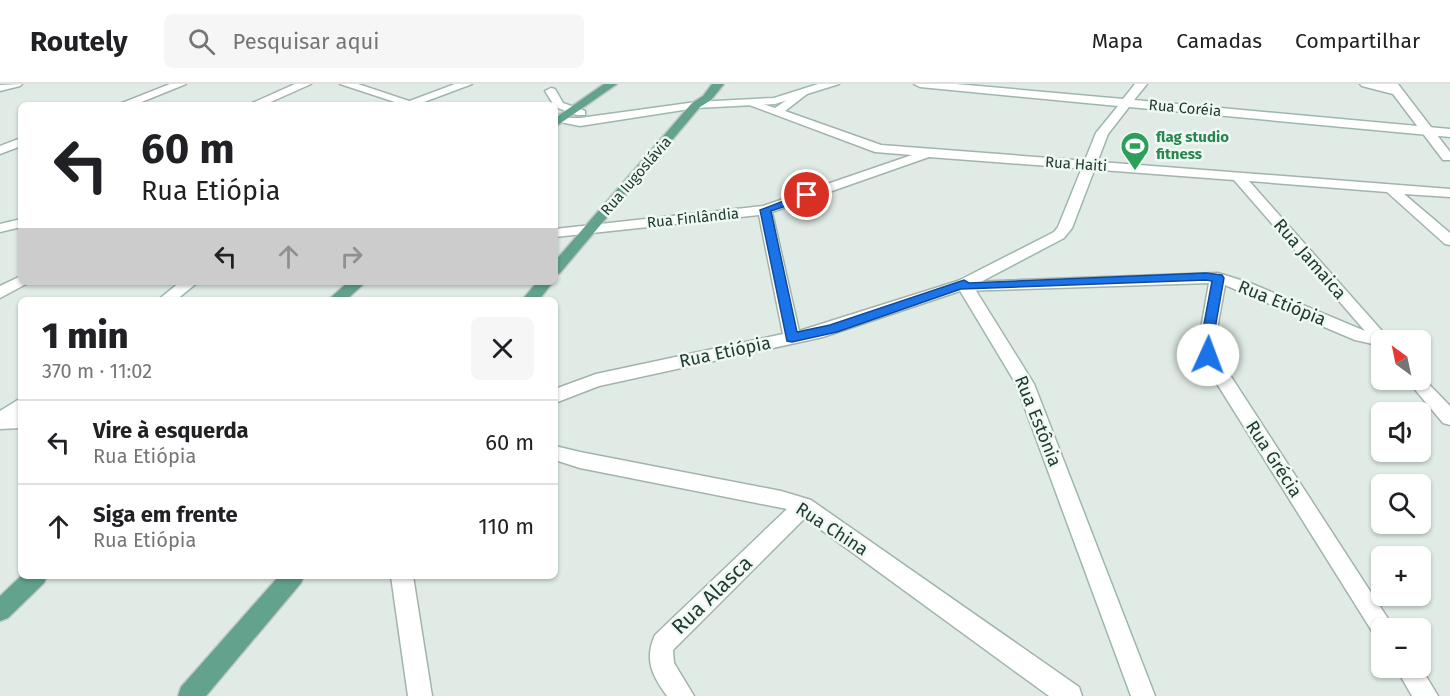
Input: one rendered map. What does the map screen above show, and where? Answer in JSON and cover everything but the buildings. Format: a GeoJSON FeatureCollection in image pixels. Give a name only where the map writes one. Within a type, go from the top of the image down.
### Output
{"type":"FeatureCollection","features":[{"type":"Feature","properties":{"kind":"main road"},"geometry":{"type":"LineString","coordinates":[[558,119],[611,84]]}},
{"type":"Feature","properties":{"kind":"main road","name":"Rua Iugoslávia"},"geometry":{"type":"LineString","coordinates":[[558,266],[696,105],[707,98],[718,84]]}},
{"type":"Feature","properties":{"kind":"main road"},"geometry":{"type":"LineString","coordinates":[[340,297],[354,285]]}},
{"type":"Feature","properties":{"kind":"main road"},"geometry":{"type":"LineString","coordinates":[[532,297],[542,285]]}},
{"type":"Feature","properties":{"kind":"main road"},"geometry":{"type":"LineString","coordinates":[[0,611],[33,579]]}},
{"type":"Feature","properties":{"kind":"main road"},"geometry":{"type":"LineString","coordinates":[[190,696],[290,579]]}},
{"type":"Feature","properties":{"kind":"street"},"geometry":{"type":"LineString","coordinates":[[0,88],[16,84]]}},
{"type":"Feature","properties":{"kind":"street"},"geometry":{"type":"LineString","coordinates":[[131,102],[180,84]]}},
{"type":"Feature","properties":{"kind":"street"},"geometry":{"type":"LineString","coordinates":[[261,102],[305,84]]}},
{"type":"Feature","properties":{"kind":"street"},"geometry":{"type":"LineString","coordinates":[[346,84],[401,102]]}},
{"type":"Feature","properties":{"kind":"street"},"geometry":{"type":"LineString","coordinates":[[413,102],[466,84]]}},
{"type":"Feature","properties":{"kind":"street"},"geometry":{"type":"LineString","coordinates":[[439,102],[466,84]]}},
{"type":"Feature","properties":{"kind":"street"},"geometry":{"type":"LineString","coordinates":[[750,103],[775,101],[833,84]]}},
{"type":"Feature","properties":{"kind":"street","name":"Rua Coréia"},"geometry":{"type":"LineString","coordinates":[[920,84],[1450,133]]}},
{"type":"Feature","properties":{"kind":"street"},"geometry":{"type":"LineString","coordinates":[[964,285],[1059,236],[1065,228],[1102,133],[1141,84]]}},
{"type":"Feature","properties":{"kind":"street"},"geometry":{"type":"LineString","coordinates":[[1366,84],[1395,88],[1447,157]]}},
{"type":"Feature","properties":{"kind":"street"},"geometry":{"type":"LineString","coordinates":[[780,114],[778,111],[781,107],[803,92]]}},
{"type":"Feature","properties":{"kind":"street","name":"Rua Haiti"},"geometry":{"type":"LineString","coordinates":[[618,117],[696,105],[750,103],[866,146],[1450,193]]}},
{"type":"Feature","properties":{"kind":"street"},"geometry":{"type":"LineString","coordinates":[[558,104],[572,111],[600,117],[618,117]]}},
{"type":"Feature","properties":{"kind":"street"},"geometry":{"type":"LineString","coordinates":[[558,120],[574,122],[618,117]]}},
{"type":"Feature","properties":{"kind":"street"},"geometry":{"type":"LineString","coordinates":[[0,150],[18,143]]}},
{"type":"Feature","properties":{"kind":"street","name":"Rua Finlândia"},"geometry":{"type":"LineString","coordinates":[[558,233],[765,210],[931,153]]}},
{"type":"Feature","properties":{"kind":"street","name":"Rua Jamaica"},"geometry":{"type":"LineString","coordinates":[[1238,177],[1372,330]]}},
{"type":"Feature","properties":{"kind":"street"},"geometry":{"type":"LineString","coordinates":[[1391,189],[1450,241]]}},
{"type":"Feature","properties":{"kind":"street"},"geometry":{"type":"LineString","coordinates":[[765,210],[792,338]]}},
{"type":"Feature","properties":{"kind":"street"},"geometry":{"type":"LineString","coordinates":[[0,228],[18,225]]}},
{"type":"Feature","properties":{"kind":"street","name":"Rua Etiópia"},"geometry":{"type":"LineString","coordinates":[[558,395],[596,380],[837,327],[964,285],[1218,278],[1244,286],[1371,338]]}},
{"type":"Feature","properties":{"kind":"street","name":"Rua Grécia"},"geometry":{"type":"LineString","coordinates":[[1218,278],[1207,340],[1208,355],[1377,618]]}},
{"type":"Feature","properties":{"kind":"street"},"geometry":{"type":"LineString","coordinates":[[0,293],[18,282]]}},
{"type":"Feature","properties":{"kind":"street"},"geometry":{"type":"LineString","coordinates":[[170,297],[186,285]]}},
{"type":"Feature","properties":{"kind":"street","name":"Rua Estônia"},"geometry":{"type":"LineString","coordinates":[[964,285],[1025,384],[1143,696]]}},
{"type":"Feature","properties":{"kind":"street"},"geometry":{"type":"LineString","coordinates":[[1425,390],[1450,418]]}},
{"type":"Feature","properties":{"kind":"street"},"geometry":{"type":"LineString","coordinates":[[0,422],[18,407]]}},
{"type":"Feature","properties":{"kind":"street"},"geometry":{"type":"LineString","coordinates":[[0,422],[18,421]]}},
{"type":"Feature","properties":{"kind":"street","name":"Rua China"},"geometry":{"type":"LineString","coordinates":[[558,454],[781,499],[804,506],[1070,696]]}},
{"type":"Feature","properties":{"kind":"street","name":"Rua Alasca"},"geometry":{"type":"LineString","coordinates":[[682,696],[660,662],[660,648],[663,642],[804,506]]}},
{"type":"Feature","properties":{"kind":"street"},"geometry":{"type":"LineString","coordinates":[[402,579],[420,696]]}},
{"type":"Feature","properties":{"kind":"street"},"geometry":{"type":"LineString","coordinates":[[1414,678],[1426,696]]}},
{"type":"Feature","properties":{"kind":"place","name":"flag studio fitness"},"geometry":{"type":"Point","coordinates":[1135,172]}},
{"type":"Feature","properties":{"kind":"route"},"geometry":{"type":"LineString","coordinates":[[807,195],[765,210],[792,338],[832,329],[964,284],[965,287],[1206,276],[1218,278],[1207,340],[1208,355]]}}]}
